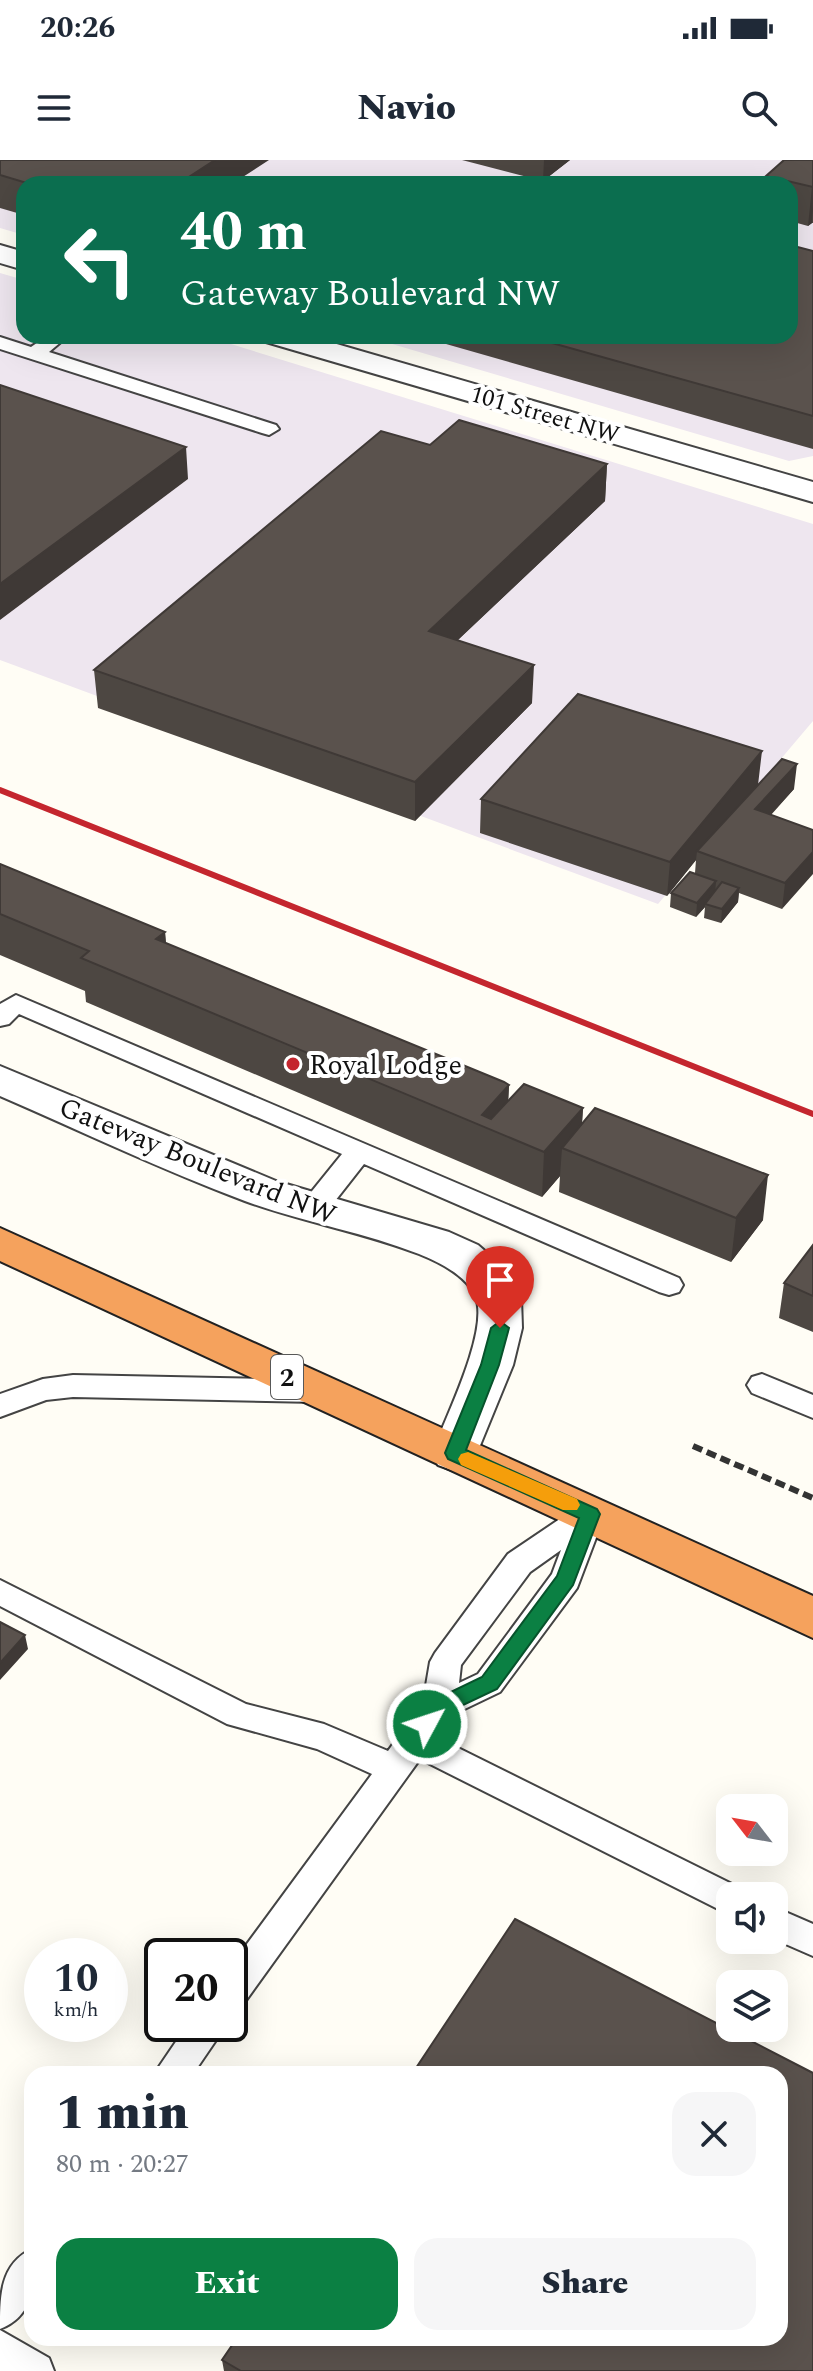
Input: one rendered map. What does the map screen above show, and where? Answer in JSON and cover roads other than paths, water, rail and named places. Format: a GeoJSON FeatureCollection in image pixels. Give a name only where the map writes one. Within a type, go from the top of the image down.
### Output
{"type":"FeatureCollection","features":[{"type":"Feature","properties":{"kind":"highway","name":"2"},"geometry":{"type":"LineString","coordinates":[[0,1243],[317,1392],[813,1618]]}},
{"type":"Feature","properties":{"kind":"street","name":"101 Street NW"},"geometry":{"type":"LineString","coordinates":[[304,344],[813,492]]}},
{"type":"Feature","properties":{"kind":"street","name":"Gateway Boulevard NW"},"geometry":{"type":"LineString","coordinates":[[0,1080],[219,1175],[314,1208],[423,1240],[462,1256],[484,1275],[499,1298],[500,1328],[490,1365],[455,1453]]}},
{"type":"Feature","properties":{"kind":"lane"},"geometry":{"type":"LineString","coordinates":[[0,343],[269,429]]}},
{"type":"Feature","properties":{"kind":"lane"},"geometry":{"type":"LineString","coordinates":[[34,354],[48,344]]}},
{"type":"Feature","properties":{"kind":"lane"},"geometry":{"type":"LineString","coordinates":[[5,1006],[359,1151],[669,1285]]}},
{"type":"Feature","properties":{"kind":"lane"},"geometry":{"type":"LineString","coordinates":[[314,1208],[359,1151]]}},
{"type":"Feature","properties":{"kind":"lane"},"geometry":{"type":"LineString","coordinates":[[762,1385],[813,1407]]}},
{"type":"Feature","properties":{"kind":"lane"},"geometry":{"type":"LineString","coordinates":[[0,1406],[43,1390],[73,1386],[317,1392]]}},
{"type":"Feature","properties":{"kind":"lane"},"geometry":{"type":"LineString","coordinates":[[439,1707],[489,1683],[566,1579],[583,1511]]}},
{"type":"Feature","properties":{"kind":"lane"},"geometry":{"type":"LineString","coordinates":[[248,1970],[439,1707],[446,1662],[519,1563],[583,1511]]}},
{"type":"Feature","properties":{"kind":"lane"},"geometry":{"type":"LineString","coordinates":[[0,1592],[238,1715],[324,1737],[394,1769]]}},
{"type":"Feature","properties":{"kind":"lane"},"geometry":{"type":"LineString","coordinates":[[414,1741],[716,1892]]}},
{"type":"Feature","properties":{"kind":"lane"},"geometry":{"type":"LineString","coordinates":[[788,1929],[813,1941]]}},
{"type":"Feature","properties":{"kind":"lane"},"geometry":{"type":"LineString","coordinates":[[178,2066],[196,2042]]}},
{"type":"Feature","properties":{"kind":"lane"},"geometry":{"type":"LineString","coordinates":[[0,2311],[24,2278]]}},
{"type":"Feature","properties":{"kind":"lane"},"geometry":{"type":"LineString","coordinates":[[0,2349],[35,2371]]}},
{"type":"Feature","properties":{"kind":"railway"},"geometry":{"type":"LineString","coordinates":[[0,790],[813,1114]]}},
{"type":"Feature","properties":{"kind":"place","name":"Royal Lodge"},"geometry":{"type":"Point","coordinates":[293,1064]}}]}
